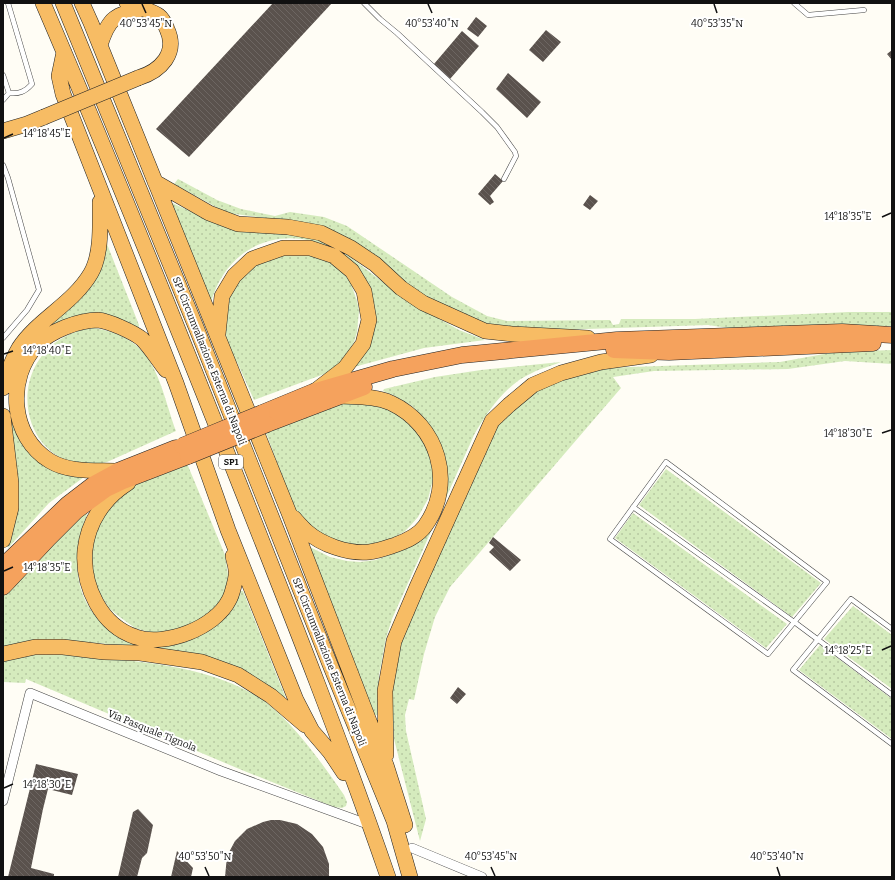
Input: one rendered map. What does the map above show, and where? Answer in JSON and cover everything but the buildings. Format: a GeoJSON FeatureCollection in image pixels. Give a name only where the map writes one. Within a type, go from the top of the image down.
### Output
{"type":"FeatureCollection","features":[{"type":"Feature","properties":{"kind":"highway","name":"SP1 Circumvallazione Esterna di Napoli"},"geometry":{"type":"LineString","coordinates":[[43,3],[181,335],[301,639],[388,877]]}},
{"type":"Feature","properties":{"kind":"highway","name":"SP1 Circumvallazione Esterna di Napoli"},"geometry":{"type":"LineString","coordinates":[[63,3],[193,320],[394,821],[410,877]]}},
{"type":"Feature","properties":{"kind":"highway"},"geometry":{"type":"LineString","coordinates":[[82,3],[289,513],[386,765],[421,877]]}},
{"type":"Feature","properties":{"kind":"highway"},"geometry":{"type":"LineString","coordinates":[[3,131],[27,124],[152,73],[164,61],[170,48],[171,40],[165,24],[160,16],[151,11],[127,3]]}},
{"type":"Feature","properties":{"kind":"highway"},"geometry":{"type":"LineString","coordinates":[[100,45],[106,28],[113,20],[122,13],[142,9]]}},
{"type":"Feature","properties":{"kind":"highway","name":"SP1"},"geometry":{"type":"LineString","coordinates":[[64,52],[58,76],[63,94],[100,193],[176,383],[228,530],[296,700],[312,731],[330,752],[358,793]]}},
{"type":"Feature","properties":{"kind":"highway"},"geometry":{"type":"LineString","coordinates":[[155,182],[209,213],[238,224],[288,227],[321,233],[351,248],[375,264],[401,288],[424,303],[485,331],[617,340]]}},
{"type":"Feature","properties":{"kind":"highway"},"geometry":{"type":"LineString","coordinates":[[3,388],[8,370],[20,348],[38,327],[73,296],[91,273],[98,249],[100,227],[100,193]]}},
{"type":"Feature","properties":{"kind":"highway"},"geometry":{"type":"LineString","coordinates":[[218,337],[222,296],[234,276],[252,259],[283,248],[310,248],[334,256],[352,271],[364,291],[369,320],[363,344],[345,368],[313,392],[264,419]]}},
{"type":"Feature","properties":{"kind":"highway"},"geometry":{"type":"LineString","coordinates":[[118,471],[76,470],[50,461],[34,448],[22,430],[16,402],[18,383],[24,364],[38,344],[56,331],[80,322],[99,320],[120,327],[142,339],[176,383]]}},
{"type":"Feature","properties":{"kind":"highway"},"geometry":{"type":"LineString","coordinates":[[313,392],[393,369],[462,355],[617,340],[842,332],[892,335]]}},
{"type":"Feature","properties":{"kind":"highway"},"geometry":{"type":"LineString","coordinates":[[3,566],[68,504],[94,484],[118,471],[185,451],[264,419],[395,378],[506,359],[612,350],[669,352],[892,342]]}},
{"type":"Feature","properties":{"kind":"highway"},"geometry":{"type":"LineString","coordinates":[[387,804],[385,691],[394,641],[492,421],[509,404],[533,385],[561,373],[601,362],[669,352]]}},
{"type":"Feature","properties":{"kind":"highway"},"geometry":{"type":"LineString","coordinates":[[289,513],[307,532],[321,541],[336,548],[352,552],[368,552],[384,549],[414,537],[425,526],[438,499],[440,470],[432,441],[424,428],[402,409],[391,403],[366,397],[339,396]]}},
{"type":"Feature","properties":{"kind":"highway"},"geometry":{"type":"LineString","coordinates":[[3,416],[11,483],[12,508],[3,540]]}},
{"type":"Feature","properties":{"kind":"highway"},"geometry":{"type":"LineString","coordinates":[[185,451],[117,489],[105,502],[93,521],[86,540],[86,574],[92,596],[106,618],[121,630],[137,638],[155,640],[174,638],[199,629],[217,616],[229,600],[236,572],[228,530]]}},
{"type":"Feature","properties":{"kind":"highway"},"geometry":{"type":"LineString","coordinates":[[3,587],[48,538],[76,511],[106,489],[144,473]]}},
{"type":"Feature","properties":{"kind":"highway"},"geometry":{"type":"LineString","coordinates":[[3,654],[36,647],[63,647],[104,652],[140,652],[202,662],[238,675],[271,696],[312,731]]}},
{"type":"Feature","properties":{"kind":"street","name":"Via Pasquale Tignola"},"geometry":{"type":"LineString","coordinates":[[3,801],[30,693],[221,770],[370,825]]}},
{"type":"Feature","properties":{"kind":"street"},"geometry":{"type":"LineString","coordinates":[[412,848],[482,877]]}},
{"type":"Feature","properties":{"kind":"lane"},"geometry":{"type":"LineString","coordinates":[[8,3],[32,84],[26,90],[16,94],[9,93]]}},
{"type":"Feature","properties":{"kind":"lane"},"geometry":{"type":"LineString","coordinates":[[364,3],[482,112],[496,127],[515,152],[516,156],[504,179]]}},
{"type":"Feature","properties":{"kind":"lane"},"geometry":{"type":"LineString","coordinates":[[794,3],[808,15],[864,10]]}},
{"type":"Feature","properties":{"kind":"lane"},"geometry":{"type":"LineString","coordinates":[[3,75],[9,93]]}},
{"type":"Feature","properties":{"kind":"lane"},"geometry":{"type":"LineString","coordinates":[[3,100],[9,93]]}},
{"type":"Feature","properties":{"kind":"lane"},"geometry":{"type":"LineString","coordinates":[[3,165],[8,178],[39,290],[27,310],[3,338]]}},
{"type":"Feature","properties":{"kind":"lane"},"geometry":{"type":"LineString","coordinates":[[3,181],[8,178]]}},
{"type":"Feature","properties":{"kind":"lane"},"geometry":{"type":"LineString","coordinates":[[666,462],[827,582],[768,654],[610,539],[633,506],[666,462]]}},
{"type":"Feature","properties":{"kind":"lane"},"geometry":{"type":"LineString","coordinates":[[633,506],[794,622],[892,695]]}},
{"type":"Feature","properties":{"kind":"lane"},"geometry":{"type":"LineString","coordinates":[[892,629],[851,599],[793,670],[892,744]]}},
{"type":"Feature","properties":{"kind":"green space"},"geometry":{"type":"Polygon","coordinates":[[[178,179],[217,200],[241,209],[275,216],[290,212],[324,217],[347,226],[452,297],[487,316],[507,321],[610,320],[613,325],[619,324],[621,319],[695,319],[849,312],[892,312],[892,326],[742,330],[708,325],[526,331],[490,327],[430,301],[359,250],[273,219],[227,213],[174,184],[178,179]]]}},
{"type":"Feature","properties":{"kind":"green space"},"geometry":{"type":"Polygon","coordinates":[[[170,202],[216,223],[310,237],[327,243],[350,257],[397,293],[427,312],[459,330],[485,340],[424,348],[354,367],[371,310],[331,249],[313,241],[286,238],[271,240],[257,245],[244,252],[233,262],[224,274],[211,302],[170,202]]]}},
{"type":"Feature","properties":{"kind":"green space"},"geometry":{"type":"Polygon","coordinates":[[[107,244],[139,325],[138,331],[129,325],[42,331],[107,244]]]}},
{"type":"Feature","properties":{"kind":"green space"},"geometry":{"type":"Polygon","coordinates":[[[279,250],[328,259],[343,273],[350,281],[357,301],[359,311],[357,332],[354,342],[343,360],[327,373],[254,400],[237,362],[234,361],[227,340],[224,325],[228,296],[245,269],[279,250]]]}},
{"type":"Feature","properties":{"kind":"green space"},"geometry":{"type":"Polygon","coordinates":[[[94,328],[115,333],[130,341],[152,364],[176,431],[107,462],[80,464],[58,456],[42,442],[31,422],[27,400],[30,378],[41,357],[59,340],[80,330],[94,328]]]}},
{"type":"Feature","properties":{"kind":"green space"},"geometry":{"type":"Polygon","coordinates":[[[892,350],[892,364],[845,361],[788,369],[654,371],[613,377],[621,388],[450,587],[435,617],[424,654],[414,700],[409,699],[405,715],[406,731],[426,819],[420,841],[394,739],[391,698],[404,626],[497,423],[535,388],[602,368],[780,362],[835,352],[892,350]]]}},
{"type":"Feature","properties":{"kind":"green space"},"geometry":{"type":"Polygon","coordinates":[[[561,362],[535,371],[514,384],[491,408],[474,435],[392,619],[386,638],[379,675],[377,715],[372,715],[310,547],[330,557],[347,561],[360,562],[376,560],[395,553],[438,508],[428,423],[412,406],[383,391],[384,389],[435,377],[481,370],[561,362]]]}},
{"type":"Feature","properties":{"kind":"green space"},"geometry":{"type":"Polygon","coordinates":[[[346,399],[387,404],[425,438],[433,468],[433,479],[428,499],[418,517],[404,532],[385,542],[362,546],[340,545],[318,535],[295,511],[265,430],[346,399]]]}},
{"type":"Feature","properties":{"kind":"green space"},"geometry":{"type":"Polygon","coordinates":[[[9,419],[12,419],[16,430],[84,477],[49,503],[8,548],[9,419]]]}},
{"type":"Feature","properties":{"kind":"green space"},"geometry":{"type":"Polygon","coordinates":[[[186,461],[225,555],[228,575],[227,590],[219,603],[206,618],[192,627],[156,634],[135,628],[109,608],[97,589],[89,556],[96,522],[126,487],[186,461]]]}},
{"type":"Feature","properties":{"kind":"green space"},"geometry":{"type":"Polygon","coordinates":[[[666,469],[821,583],[792,617],[639,505],[666,469]]]}},
{"type":"Feature","properties":{"kind":"green space"},"geometry":{"type":"Polygon","coordinates":[[[84,513],[87,514],[79,541],[77,555],[79,583],[83,597],[90,609],[103,624],[140,644],[231,610],[241,591],[243,591],[285,699],[262,685],[138,648],[99,643],[56,641],[3,648],[3,595],[62,531],[84,513]]]}},
{"type":"Feature","properties":{"kind":"green space"},"geometry":{"type":"Polygon","coordinates":[[[633,513],[787,624],[766,648],[615,538],[633,513]]]}},
{"type":"Feature","properties":{"kind":"green space"},"geometry":{"type":"Polygon","coordinates":[[[853,606],[892,635],[892,689],[824,639],[853,606]]]}},
{"type":"Feature","properties":{"kind":"green space"},"geometry":{"type":"Polygon","coordinates":[[[820,645],[892,699],[892,739],[799,670],[820,645]]]}},
{"type":"Feature","properties":{"kind":"green space"},"geometry":{"type":"Polygon","coordinates":[[[42,652],[88,655],[180,668],[225,681],[253,694],[279,714],[300,736],[344,795],[347,802],[346,806],[342,808],[334,807],[237,768],[26,679],[25,683],[3,682],[3,659],[42,652]]]}}]}
